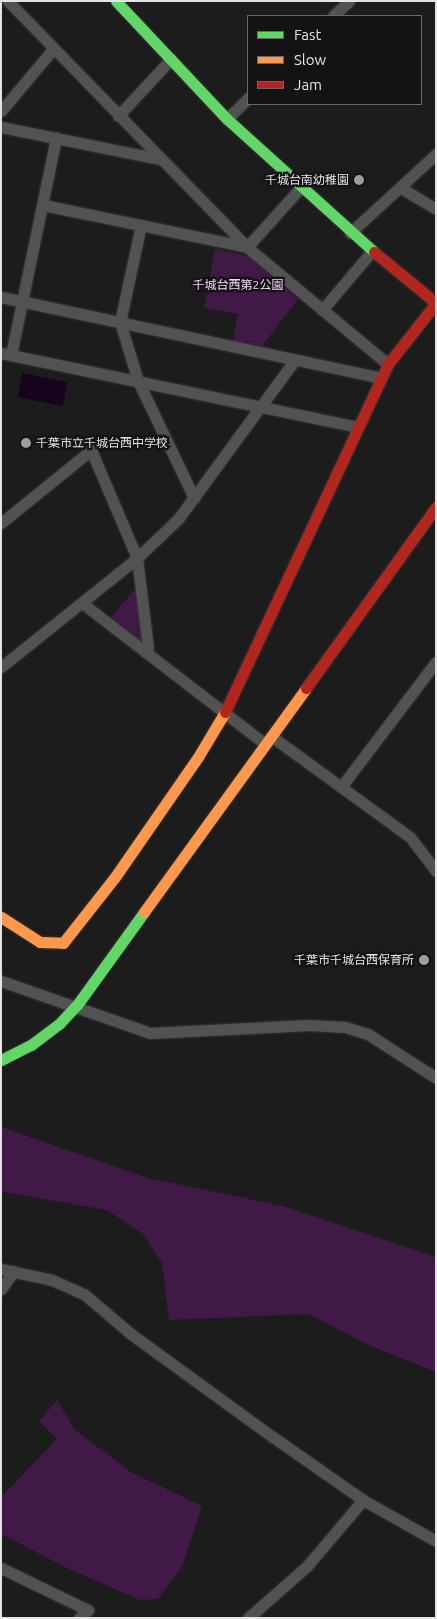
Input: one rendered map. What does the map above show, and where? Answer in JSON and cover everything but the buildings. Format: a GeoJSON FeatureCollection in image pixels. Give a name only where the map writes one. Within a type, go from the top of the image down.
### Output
{"type":"FeatureCollection","features":[{"type":"Feature","properties":{"kind":"street"},"geometry":{"type":"LineString","coordinates":[[8,1],[159,159],[247,247],[388,364]]}},
{"type":"Feature","properties":{"kind":"street"},"geometry":{"type":"LineString","coordinates":[[1,917],[40,942],[54,945],[63,943],[116,877],[198,757],[224,713],[388,364],[436,303],[350,233],[227,119],[116,1]]}},
{"type":"Feature","properties":{"kind":"street"},"geometry":{"type":"LineString","coordinates":[[334,15],[349,1]]}},
{"type":"Feature","properties":{"kind":"street"},"geometry":{"type":"LineString","coordinates":[[1,111],[53,49]]}},
{"type":"Feature","properties":{"kind":"street"},"geometry":{"type":"LineString","coordinates":[[118,116],[171,59]]}},
{"type":"Feature","properties":{"kind":"street"},"geometry":{"type":"LineString","coordinates":[[227,119],[247,99]]}},
{"type":"Feature","properties":{"kind":"street"},"geometry":{"type":"LineString","coordinates":[[1,127],[159,159]]}},
{"type":"Feature","properties":{"kind":"street"},"geometry":{"type":"LineString","coordinates":[[56,138],[22,301],[6,354],[358,427]]}},
{"type":"Feature","properties":{"kind":"street"},"geometry":{"type":"LineString","coordinates":[[350,233],[436,154]]}},
{"type":"Feature","properties":{"kind":"street"},"geometry":{"type":"LineString","coordinates":[[247,247],[300,187]]}},
{"type":"Feature","properties":{"kind":"street"},"geometry":{"type":"LineString","coordinates":[[401,188],[436,209]]}},
{"type":"Feature","properties":{"kind":"street"},"geometry":{"type":"LineString","coordinates":[[43,205],[247,247]]}},
{"type":"Feature","properties":{"kind":"street"},"geometry":{"type":"LineString","coordinates":[[141,225],[120,322],[138,381],[194,498]]}},
{"type":"Feature","properties":{"kind":"street"},"geometry":{"type":"LineString","coordinates":[[322,310],[372,250]]}},
{"type":"Feature","properties":{"kind":"street"},"geometry":{"type":"LineString","coordinates":[[1,297],[381,378]]}},
{"type":"Feature","properties":{"kind":"street"},"geometry":{"type":"LineString","coordinates":[[1,667],[137,558],[178,519],[295,360]]}},
{"type":"Feature","properties":{"kind":"street"},"geometry":{"type":"LineString","coordinates":[[1,523],[91,450],[137,558],[148,648],[145,652]]}},
{"type":"Feature","properties":{"kind":"street"},"geometry":{"type":"LineString","coordinates":[[1,1060],[31,1045],[60,1024],[77,1005],[436,507]]}},
{"type":"Feature","properties":{"kind":"street"},"geometry":{"type":"LineString","coordinates":[[82,603],[224,713],[341,787],[410,837],[436,871]]}},
{"type":"Feature","properties":{"kind":"street"},"geometry":{"type":"LineString","coordinates":[[341,787],[436,662]]}},
{"type":"Feature","properties":{"kind":"street"},"geometry":{"type":"LineString","coordinates":[[1,981],[77,1005],[150,1033],[309,1025],[345,1027],[368,1034],[436,1078]]}},
{"type":"Feature","properties":{"kind":"street"},"geometry":{"type":"LineString","coordinates":[[1,1268],[52,1280],[84,1294],[216,1397],[363,1500],[436,1541]]}},
{"type":"Feature","properties":{"kind":"street"},"geometry":{"type":"LineString","coordinates":[[1,1289],[14,1271]]}},
{"type":"Feature","properties":{"kind":"street"},"geometry":{"type":"LineString","coordinates":[[248,1618],[306,1566],[363,1500]]}},
{"type":"Feature","properties":{"kind":"street"},"geometry":{"type":"LineString","coordinates":[[1,1568],[88,1610],[79,1618]]}},
{"type":"Feature","properties":{"kind":"green space","name":"千城台西第2公園"},"geometry":{"type":"Polygon","coordinates":[[[215,249],[249,256],[298,299],[262,346],[233,341],[238,314],[204,308],[215,249]]]}},
{"type":"Feature","properties":{"kind":"green space"},"geometry":{"type":"Polygon","coordinates":[[[136,588],[142,643],[111,617],[136,588]]]}},
{"type":"Feature","properties":{"kind":"green space"},"geometry":{"type":"Polygon","coordinates":[[[1,1127],[148,1178],[283,1206],[436,1257],[436,1372],[364,1343],[309,1314],[169,1320],[162,1263],[143,1234],[107,1210],[1,1192],[1,1127]]]}},
{"type":"Feature","properties":{"kind":"green space"},"geometry":{"type":"Polygon","coordinates":[[[57,1400],[75,1430],[131,1472],[202,1506],[182,1567],[158,1599],[140,1600],[69,1569],[1,1534],[1,1497],[57,1439],[39,1421],[57,1400]]]}},
{"type":"Feature","properties":{"kind":"shaded area"},"geometry":{"type":"Polygon","coordinates":[[[22,373],[67,382],[63,406],[18,397],[22,373]]]}},
{"type":"Feature","properties":{"kind":"traffic: fast"},"geometry":{"type":"LineString","coordinates":[[116,1],[227,119],[374,252]]}},
{"type":"Feature","properties":{"kind":"traffic: fast"},"geometry":{"type":"LineString","coordinates":[[1,1060],[31,1045],[59,1024],[77,1005],[144,912]]}},
{"type":"Feature","properties":{"kind":"traffic: slow"},"geometry":{"type":"LineString","coordinates":[[144,912],[306,688]]}},
{"type":"Feature","properties":{"kind":"traffic: slow"},"geometry":{"type":"LineString","coordinates":[[1,917],[40,942],[63,943],[115,877],[198,757],[225,712]]}},
{"type":"Feature","properties":{"kind":"traffic: jam"},"geometry":{"type":"LineString","coordinates":[[374,252],[436,303]]}},
{"type":"Feature","properties":{"kind":"traffic: jam"},"geometry":{"type":"LineString","coordinates":[[225,712],[388,364],[436,303]]}},
{"type":"Feature","properties":{"kind":"traffic: jam"},"geometry":{"type":"LineString","coordinates":[[306,688],[436,507]]}},
{"type":"Feature","properties":{"kind":"place","name":"千城台南幼稚園"},"geometry":{"type":"Point","coordinates":[359,180]}},
{"type":"Feature","properties":{"kind":"place","name":"千葉市立千城台西中学校"},"geometry":{"type":"Point","coordinates":[26,443]}},
{"type":"Feature","properties":{"kind":"place","name":"千葉市千城台西保育所"},"geometry":{"type":"Point","coordinates":[424,960]}}]}
